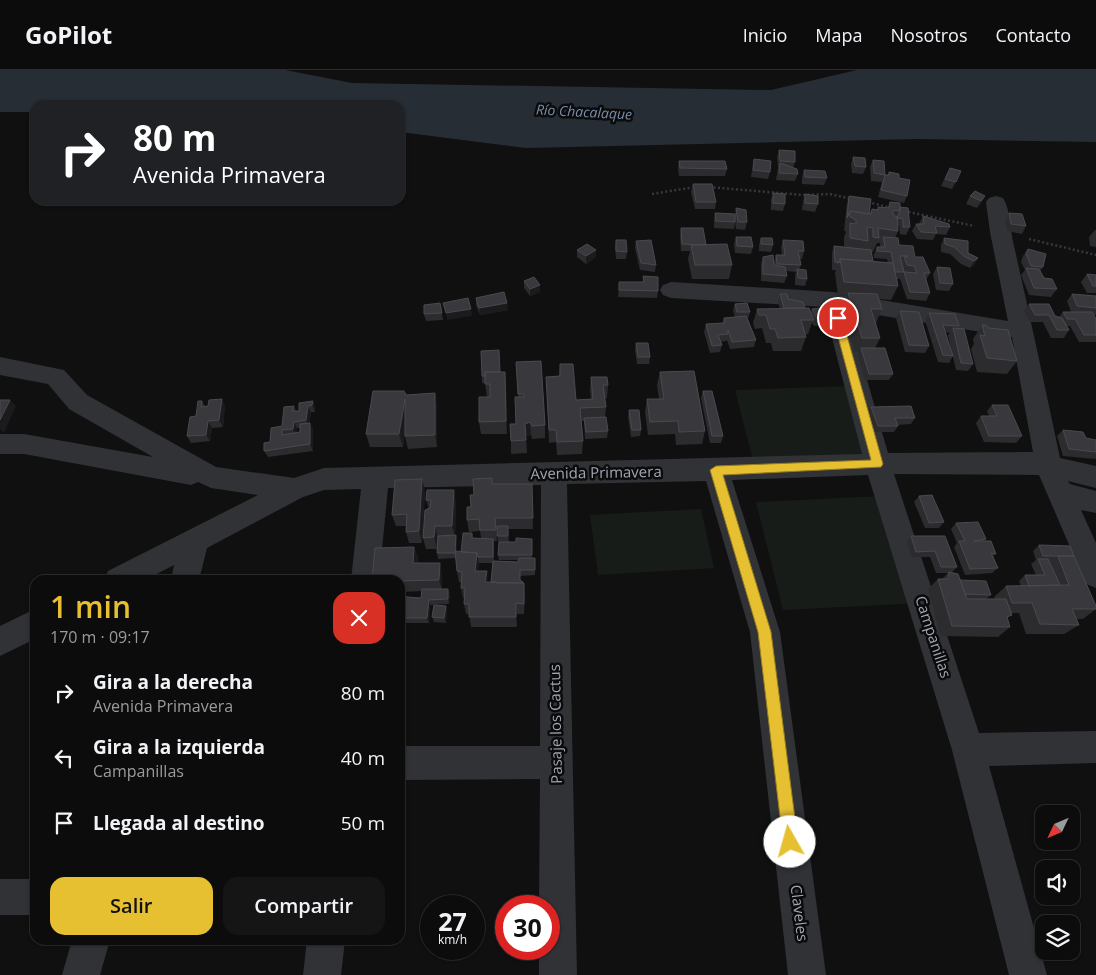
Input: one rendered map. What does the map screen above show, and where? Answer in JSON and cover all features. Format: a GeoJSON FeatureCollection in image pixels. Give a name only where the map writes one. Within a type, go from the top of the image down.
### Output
{"type":"FeatureCollection","features":[{"type":"Feature","properties":{"kind":"street"},"geometry":{"type":"LineString","coordinates":[[996,202],[1000,232],[1022,331],[1048,465],[1096,575]]}},
{"type":"Feature","properties":{"kind":"street"},"geometry":{"type":"LineString","coordinates":[[671,290],[833,300],[1022,331]]}},
{"type":"Feature","properties":{"kind":"street","name":"Campanillas"},"geometry":{"type":"LineString","coordinates":[[833,300],[878,464],[968,750],[1028,975]]}},
{"type":"Feature","properties":{"kind":"street"},"geometry":{"type":"LineString","coordinates":[[0,366],[55,376],[78,402],[211,477]]}},
{"type":"Feature","properties":{"kind":"street"},"geometry":{"type":"LineString","coordinates":[[0,444],[24,444],[211,477],[294,489]]}},
{"type":"Feature","properties":{"kind":"street","name":"Avenida Primavera"},"geometry":{"type":"LineString","coordinates":[[128,575],[294,489],[324,480],[878,464],[1034,463],[1096,477]]}},
{"type":"Feature","properties":{"kind":"street","name":"Claveles"},"geometry":{"type":"LineString","coordinates":[[716,470],[764,632],[807,975]]}},
{"type":"Feature","properties":{"kind":"street","name":"Pasaje los Cactus"},"geometry":{"type":"LineString","coordinates":[[554,474],[558,975]]}},
{"type":"Feature","properties":{"kind":"street"},"geometry":{"type":"LineString","coordinates":[[366,575],[376,478]]}},
{"type":"Feature","properties":{"kind":"street"},"geometry":{"type":"LineString","coordinates":[[1059,493],[1096,502]]}},
{"type":"Feature","properties":{"kind":"street"},"geometry":{"type":"LineString","coordinates":[[186,575],[196,539]]}},
{"type":"Feature","properties":{"kind":"street"},"geometry":{"type":"LineString","coordinates":[[0,642],[30,626]]}},
{"type":"Feature","properties":{"kind":"street"},"geometry":{"type":"LineString","coordinates":[[968,750],[1096,747]]}},
{"type":"Feature","properties":{"kind":"street"},"geometry":{"type":"LineString","coordinates":[[405,764],[557,762]]}},
{"type":"Feature","properties":{"kind":"street"},"geometry":{"type":"LineString","coordinates":[[0,897],[30,897]]}},
{"type":"Feature","properties":{"kind":"street"},"geometry":{"type":"LineString","coordinates":[[81,975],[90,945]]}},
{"type":"Feature","properties":{"kind":"street"},"geometry":{"type":"LineString","coordinates":[[322,975],[325,945]]}},
{"type":"Feature","properties":{"kind":"path"},"geometry":{"type":"LineString","coordinates":[[652,194],[699,186]]}},
{"type":"Feature","properties":{"kind":"path"},"geometry":{"type":"LineString","coordinates":[[709,187],[803,195],[830,194],[858,200]]}},
{"type":"Feature","properties":{"kind":"path"},"geometry":{"type":"LineString","coordinates":[[868,202],[1096,255]]}},
{"type":"Feature","properties":{"kind":"shaded area"},"geometry":{"type":"Polygon","coordinates":[[[851,386],[876,455],[753,460],[735,390],[851,386]]]}},
{"type":"Feature","properties":{"kind":"shaded area"},"geometry":{"type":"Polygon","coordinates":[[[883,496],[922,603],[783,610],[756,502],[883,496]]]}},
{"type":"Feature","properties":{"kind":"shaded area"},"geometry":{"type":"Polygon","coordinates":[[[701,509],[714,568],[598,575],[590,515],[701,509]]]}},
{"type":"Feature","properties":{"kind":"water","name":"Río Chacalaque"},"geometry":{"type":"Polygon","coordinates":[[[0,70],[285,70],[352,83],[771,90],[857,70],[1096,70],[1096,142],[919,139],[526,148],[405,133],[405,100],[30,100],[30,112],[0,112],[0,70]]]}},
{"type":"Feature","properties":{"kind":"building"},"geometry":{"type":"Polygon","coordinates":[[[779,150],[795,151],[795,162],[780,161],[779,150]]]}},
{"type":"Feature","properties":{"kind":"building"},"geometry":{"type":"Polygon","coordinates":[[[853,157],[865,158],[866,167],[855,166],[853,157]]]}},
{"type":"Feature","properties":{"kind":"building"},"geometry":{"type":"Polygon","coordinates":[[[754,159],[771,161],[770,172],[753,170],[754,159]]]}},
{"type":"Feature","properties":{"kind":"building"},"geometry":{"type":"Polygon","coordinates":[[[873,160],[884,161],[885,175],[874,173],[873,160]]]}},
{"type":"Feature","properties":{"kind":"building"},"geometry":{"type":"Polygon","coordinates":[[[679,161],[725,161],[727,169],[680,168],[679,161]]]}},
{"type":"Feature","properties":{"kind":"building"},"geometry":{"type":"Polygon","coordinates":[[[780,163],[797,169],[798,174],[779,173],[780,163]]]}},
{"type":"Feature","properties":{"kind":"building"},"geometry":{"type":"Polygon","coordinates":[[[950,168],[961,171],[956,182],[945,179],[950,168]]]}},
{"type":"Feature","properties":{"kind":"building"},"geometry":{"type":"Polygon","coordinates":[[[804,170],[825,171],[827,178],[805,177],[804,170]]]}},
{"type":"Feature","properties":{"kind":"building"},"geometry":{"type":"Polygon","coordinates":[[[889,172],[899,174],[899,178],[910,180],[907,196],[881,190],[885,175],[889,175],[889,172]]]}},
{"type":"Feature","properties":{"kind":"building"},"geometry":{"type":"Polygon","coordinates":[[[693,184],[712,184],[716,202],[696,202],[693,184]]]}},
{"type":"Feature","properties":{"kind":"building"},"geometry":{"type":"Polygon","coordinates":[[[975,191],[985,196],[981,201],[970,196],[975,191]]]}},
{"type":"Feature","properties":{"kind":"building"},"geometry":{"type":"Polygon","coordinates":[[[773,193],[785,194],[785,204],[773,203],[773,193]]]}},
{"type":"Feature","properties":{"kind":"building"},"geometry":{"type":"Polygon","coordinates":[[[805,194],[818,196],[818,204],[805,203],[805,194]]]}},
{"type":"Feature","properties":{"kind":"building"},"geometry":{"type":"Polygon","coordinates":[[[849,196],[871,199],[869,214],[850,211],[847,218],[849,196]]]}},
{"type":"Feature","properties":{"kind":"building"},"geometry":{"type":"Polygon","coordinates":[[[890,202],[900,203],[900,211],[893,210],[893,215],[897,217],[898,231],[878,228],[879,238],[873,237],[873,228],[867,227],[868,241],[850,238],[850,223],[856,224],[856,220],[849,216],[850,211],[871,214],[872,209],[878,210],[878,207],[889,208],[890,202]]]}},
{"type":"Feature","properties":{"kind":"building"},"geometry":{"type":"Polygon","coordinates":[[[900,207],[908,208],[910,227],[903,227],[903,219],[897,218],[900,207]]]}},
{"type":"Feature","properties":{"kind":"building"},"geometry":{"type":"Polygon","coordinates":[[[736,208],[746,210],[747,222],[738,222],[736,208]]]}},
{"type":"Feature","properties":{"kind":"building"},"geometry":{"type":"Polygon","coordinates":[[[715,213],[735,214],[735,222],[716,221],[715,213]]]}},
{"type":"Feature","properties":{"kind":"building"},"geometry":{"type":"Polygon","coordinates":[[[1009,213],[1022,214],[1026,226],[1011,224],[1009,213]]]}},
{"type":"Feature","properties":{"kind":"building"},"geometry":{"type":"Polygon","coordinates":[[[923,216],[949,224],[950,227],[935,226],[937,233],[921,232],[916,224],[924,224],[923,216]]]}},
{"type":"Feature","properties":{"kind":"building"},"geometry":{"type":"Polygon","coordinates":[[[681,228],[703,228],[706,245],[682,244],[681,228]]]}},
{"type":"Feature","properties":{"kind":"building"},"geometry":{"type":"Polygon","coordinates":[[[736,237],[751,237],[753,247],[737,246],[736,237]]]}},
{"type":"Feature","properties":{"kind":"building"},"geometry":{"type":"Polygon","coordinates":[[[883,237],[898,238],[899,245],[913,246],[915,257],[923,257],[930,273],[924,273],[930,293],[910,292],[904,272],[895,272],[891,252],[877,251],[877,247],[885,247],[883,237]],[[900,256],[904,272],[917,273],[914,266],[907,265],[904,257],[908,256],[900,256]]]}},
{"type":"Feature","properties":{"kind":"building"},"geometry":{"type":"Polygon","coordinates":[[[761,238],[772,238],[773,245],[761,244],[761,238]]]}},
{"type":"Feature","properties":{"kind":"building"},"geometry":{"type":"Polygon","coordinates":[[[944,238],[968,241],[968,253],[978,258],[974,261],[965,257],[954,247],[945,244],[944,238]]]}},
{"type":"Feature","properties":{"kind":"building"},"geometry":{"type":"Polygon","coordinates":[[[616,240],[626,240],[627,252],[616,251],[616,240]]]}},
{"type":"Feature","properties":{"kind":"building"},"geometry":{"type":"Polygon","coordinates":[[[651,240],[656,265],[641,263],[636,241],[651,240]]]}},
{"type":"Feature","properties":{"kind":"building"},"geometry":{"type":"Polygon","coordinates":[[[783,240],[803,241],[804,251],[798,251],[801,265],[777,264],[776,255],[785,255],[783,240]]]}},
{"type":"Feature","properties":{"kind":"building"},"geometry":{"type":"Polygon","coordinates":[[[587,244],[596,250],[586,256],[577,250],[587,244]]]}},
{"type":"Feature","properties":{"kind":"building"},"geometry":{"type":"Polygon","coordinates":[[[727,244],[732,265],[695,265],[691,245],[727,244]]]}},
{"type":"Feature","properties":{"kind":"building"},"geometry":{"type":"Polygon","coordinates":[[[834,246],[871,250],[873,261],[840,259],[839,263],[835,262],[834,246]]]}},
{"type":"Feature","properties":{"kind":"building"},"geometry":{"type":"Polygon","coordinates":[[[1028,249],[1046,254],[1043,267],[1031,266],[1026,254],[1028,249]]]}},
{"type":"Feature","properties":{"kind":"building"},"geometry":{"type":"Polygon","coordinates":[[[773,255],[774,265],[785,267],[787,276],[763,274],[763,257],[773,255]]]}},
{"type":"Feature","properties":{"kind":"building"},"geometry":{"type":"Polygon","coordinates":[[[840,259],[893,263],[898,286],[844,282],[840,259]]]}},
{"type":"Feature","properties":{"kind":"building"},"geometry":{"type":"Polygon","coordinates":[[[937,267],[950,268],[953,284],[940,283],[937,267]]]}},
{"type":"Feature","properties":{"kind":"building"},"geometry":{"type":"Polygon","coordinates":[[[1026,268],[1039,269],[1044,278],[1052,279],[1057,289],[1034,288],[1026,268]]]}},
{"type":"Feature","properties":{"kind":"building"},"geometry":{"type":"Polygon","coordinates":[[[797,269],[806,270],[807,279],[798,278],[797,269]]]}},
{"type":"Feature","properties":{"kind":"building"},"geometry":{"type":"Polygon","coordinates":[[[1087,274],[1096,275],[1096,286],[1093,286],[1087,274]]]}},
{"type":"Feature","properties":{"kind":"building"},"geometry":{"type":"Polygon","coordinates":[[[643,276],[658,277],[658,291],[619,290],[619,282],[644,282],[643,276]]]}},
{"type":"Feature","properties":{"kind":"building"},"geometry":{"type":"Polygon","coordinates":[[[534,277],[540,285],[530,289],[524,281],[534,277]]]}},
{"type":"Feature","properties":{"kind":"building"},"geometry":{"type":"Polygon","coordinates":[[[504,292],[507,303],[479,308],[476,298],[504,292]]]}},
{"type":"Feature","properties":{"kind":"building"},"geometry":{"type":"Polygon","coordinates":[[[848,293],[877,294],[882,309],[871,309],[880,338],[862,338],[848,293]]]}},
{"type":"Feature","properties":{"kind":"building"},"geometry":{"type":"Polygon","coordinates":[[[780,294],[787,294],[788,299],[803,302],[805,308],[784,308],[780,294]]]}},
{"type":"Feature","properties":{"kind":"building"},"geometry":{"type":"Polygon","coordinates":[[[1072,294],[1096,296],[1096,308],[1077,306],[1072,294]]]}},
{"type":"Feature","properties":{"kind":"building"},"geometry":{"type":"Polygon","coordinates":[[[468,298],[471,309],[446,313],[443,303],[468,298]]]}},
{"type":"Feature","properties":{"kind":"building"},"geometry":{"type":"Polygon","coordinates":[[[440,303],[442,313],[424,314],[424,305],[440,303]]]}},
{"type":"Feature","properties":{"kind":"building"},"geometry":{"type":"Polygon","coordinates":[[[747,303],[750,312],[737,312],[735,304],[747,303]]]}},
{"type":"Feature","properties":{"kind":"building"},"geometry":{"type":"Polygon","coordinates":[[[1029,304],[1049,304],[1055,316],[1062,318],[1069,330],[1057,330],[1049,315],[1035,315],[1029,304]]]}},
{"type":"Feature","properties":{"kind":"building"},"geometry":{"type":"Polygon","coordinates":[[[809,308],[814,320],[801,320],[806,337],[778,338],[775,329],[770,329],[766,315],[759,315],[757,309],[809,308]]]}},
{"type":"Feature","properties":{"kind":"building"},"geometry":{"type":"Polygon","coordinates":[[[820,308],[825,318],[817,319],[812,309],[820,308]]]}},
{"type":"Feature","properties":{"kind":"building"},"geometry":{"type":"Polygon","coordinates":[[[900,311],[919,312],[929,346],[909,345],[900,311]]]}},
{"type":"Feature","properties":{"kind":"building"},"geometry":{"type":"Polygon","coordinates":[[[1063,312],[1092,312],[1096,319],[1096,335],[1084,335],[1075,319],[1067,319],[1063,312]]]}},
{"type":"Feature","properties":{"kind":"building"},"geometry":{"type":"Polygon","coordinates":[[[929,313],[955,314],[959,326],[943,325],[953,356],[943,355],[929,313]]]}},
{"type":"Feature","properties":{"kind":"building"},"geometry":{"type":"Polygon","coordinates":[[[746,316],[756,340],[732,342],[728,330],[728,334],[718,335],[722,345],[712,346],[706,324],[725,323],[724,318],[746,316]]]}},
{"type":"Feature","properties":{"kind":"building"},"geometry":{"type":"Polygon","coordinates":[[[982,325],[986,325],[989,328],[1008,330],[1017,361],[987,358],[980,335],[985,336],[982,325]]]}},
{"type":"Feature","properties":{"kind":"building"},"geometry":{"type":"Polygon","coordinates":[[[953,328],[964,329],[973,364],[961,363],[953,328]]]}},
{"type":"Feature","properties":{"kind":"building"},"geometry":{"type":"Polygon","coordinates":[[[636,343],[648,343],[650,357],[638,357],[636,343]]]}},
{"type":"Feature","properties":{"kind":"building"},"geometry":{"type":"Polygon","coordinates":[[[861,348],[885,348],[893,374],[869,374],[861,348]]]}},
{"type":"Feature","properties":{"kind":"building"},"geometry":{"type":"Polygon","coordinates":[[[499,350],[500,372],[485,372],[485,376],[482,376],[481,351],[499,350]]]}},
{"type":"Feature","properties":{"kind":"building"},"geometry":{"type":"Polygon","coordinates":[[[541,361],[545,425],[532,426],[530,422],[525,424],[526,440],[511,441],[510,424],[516,424],[515,397],[524,397],[524,394],[518,394],[516,362],[541,361]]]}},
{"type":"Feature","properties":{"kind":"building"},"geometry":{"type":"Polygon","coordinates":[[[560,364],[573,364],[576,400],[593,399],[591,377],[607,377],[608,385],[603,385],[606,407],[580,408],[583,441],[557,442],[556,430],[549,430],[546,377],[560,376],[560,364]]]}},
{"type":"Feature","properties":{"kind":"building"},"geometry":{"type":"Polygon","coordinates":[[[694,371],[705,431],[679,432],[678,421],[650,422],[647,399],[664,399],[660,372],[694,371]]]}},
{"type":"Feature","properties":{"kind":"building"},"geometry":{"type":"Polygon","coordinates":[[[485,372],[505,372],[506,421],[479,422],[479,397],[490,397],[490,384],[485,384],[485,372]]]}},
{"type":"Feature","properties":{"kind":"building"},"geometry":{"type":"Polygon","coordinates":[[[373,391],[404,391],[406,395],[435,393],[435,435],[405,436],[405,399],[399,434],[366,434],[373,391]]]}},
{"type":"Feature","properties":{"kind":"building"},"geometry":{"type":"Polygon","coordinates":[[[703,391],[712,391],[723,436],[712,436],[703,391]]]}},
{"type":"Feature","properties":{"kind":"building"},"geometry":{"type":"Polygon","coordinates":[[[222,399],[219,420],[208,421],[206,435],[187,436],[190,417],[196,416],[198,401],[202,401],[201,407],[208,406],[209,400],[222,399]]]}},
{"type":"Feature","properties":{"kind":"building"},"geometry":{"type":"Polygon","coordinates":[[[0,400],[10,400],[0,420],[0,400]]]}},
{"type":"Feature","properties":{"kind":"building"},"geometry":{"type":"Polygon","coordinates":[[[313,401],[312,405],[308,406],[306,420],[294,422],[293,429],[282,430],[282,435],[300,432],[300,424],[310,423],[310,444],[264,451],[264,443],[270,442],[271,428],[282,426],[284,407],[294,406],[292,411],[299,411],[299,403],[313,401]]]}},
{"type":"Feature","properties":{"kind":"building"},"geometry":{"type":"Polygon","coordinates":[[[992,405],[1008,405],[1022,436],[989,436],[981,416],[997,416],[992,405]]]}},
{"type":"Feature","properties":{"kind":"building"},"geometry":{"type":"Polygon","coordinates":[[[911,406],[915,418],[895,418],[898,426],[878,426],[871,407],[911,406]]]}},
{"type":"Feature","properties":{"kind":"building"},"geometry":{"type":"Polygon","coordinates":[[[629,410],[639,410],[641,430],[632,430],[629,410]]]}},
{"type":"Feature","properties":{"kind":"building"},"geometry":{"type":"Polygon","coordinates":[[[606,417],[608,431],[586,432],[584,418],[606,417]]]}},
{"type":"Feature","properties":{"kind":"building"},"geometry":{"type":"Polygon","coordinates":[[[1063,430],[1083,432],[1086,438],[1096,440],[1096,452],[1069,449],[1063,430]]]}},
{"type":"Feature","properties":{"kind":"building"},"geometry":{"type":"Polygon","coordinates":[[[492,478],[492,484],[532,484],[533,518],[495,518],[496,530],[480,530],[479,519],[467,520],[467,507],[471,507],[470,495],[474,495],[473,479],[492,478]]]}},
{"type":"Feature","properties":{"kind":"building"},"geometry":{"type":"Polygon","coordinates":[[[422,479],[419,531],[406,532],[407,514],[392,515],[395,480],[422,479]]]}},
{"type":"Feature","properties":{"kind":"building"},"geometry":{"type":"Polygon","coordinates":[[[427,490],[454,490],[452,526],[435,526],[434,537],[423,538],[425,510],[430,508],[431,500],[426,500],[427,490]]]}},
{"type":"Feature","properties":{"kind":"building"},"geometry":{"type":"Polygon","coordinates":[[[932,495],[944,522],[929,523],[919,496],[932,495]]]}},
{"type":"Feature","properties":{"kind":"building"},"geometry":{"type":"Polygon","coordinates":[[[978,522],[986,539],[974,541],[991,541],[996,554],[991,553],[998,568],[970,569],[959,541],[965,541],[956,523],[978,522]]]}},
{"type":"Feature","properties":{"kind":"building"},"geometry":{"type":"Polygon","coordinates":[[[497,526],[508,526],[508,536],[497,536],[497,526]]]}},
{"type":"Feature","properties":{"kind":"building"},"geometry":{"type":"Polygon","coordinates":[[[463,533],[472,533],[472,538],[493,539],[493,557],[478,557],[477,553],[461,552],[463,533]]]}},
{"type":"Feature","properties":{"kind":"building"},"geometry":{"type":"Polygon","coordinates":[[[456,535],[455,553],[437,553],[438,536],[456,535]]]}},
{"type":"Feature","properties":{"kind":"building"},"geometry":{"type":"Polygon","coordinates":[[[911,536],[945,536],[957,567],[941,567],[935,551],[916,552],[911,536]]]}},
{"type":"Feature","properties":{"kind":"building"},"geometry":{"type":"Polygon","coordinates":[[[516,538],[532,539],[532,555],[498,555],[499,542],[516,542],[516,538]]]}},
{"type":"Feature","properties":{"kind":"building"},"geometry":{"type":"Polygon","coordinates":[[[1039,545],[1070,546],[1074,556],[1043,556],[1039,545]]]}},
{"type":"Feature","properties":{"kind":"building"},"geometry":{"type":"Polygon","coordinates":[[[414,547],[413,563],[440,563],[439,580],[405,581],[405,575],[372,575],[375,548],[414,547]]]}},
{"type":"Feature","properties":{"kind":"building"},"geometry":{"type":"Polygon","coordinates":[[[455,551],[477,553],[475,571],[487,571],[485,582],[524,583],[524,604],[516,603],[516,617],[469,617],[469,604],[464,604],[465,588],[461,588],[462,572],[457,571],[455,551]]]}},
{"type":"Feature","properties":{"kind":"building"},"geometry":{"type":"Polygon","coordinates":[[[1058,556],[1074,556],[1096,606],[1096,609],[1072,609],[1079,625],[1040,624],[1032,603],[1012,603],[1006,586],[1069,585],[1058,556]]]}},
{"type":"Feature","properties":{"kind":"building"},"geometry":{"type":"Polygon","coordinates":[[[519,558],[535,558],[535,570],[520,570],[520,580],[523,583],[491,582],[493,561],[518,562],[519,558]]]}},
{"type":"Feature","properties":{"kind":"building"},"geometry":{"type":"Polygon","coordinates":[[[1038,559],[1048,559],[1060,585],[1029,586],[1025,575],[1045,575],[1038,559]]]}},
{"type":"Feature","properties":{"kind":"building"},"geometry":{"type":"Polygon","coordinates":[[[949,572],[958,574],[967,599],[1006,599],[1012,615],[1007,617],[1010,627],[952,626],[938,579],[948,579],[949,572]]]}},
{"type":"Feature","properties":{"kind":"building"},"geometry":{"type":"Polygon","coordinates":[[[960,580],[986,581],[991,595],[965,594],[960,580]]]}},
{"type":"Feature","properties":{"kind":"building"},"geometry":{"type":"Polygon","coordinates":[[[422,589],[448,589],[448,599],[429,600],[427,618],[405,618],[405,596],[421,598],[422,589]]]}},
{"type":"Feature","properties":{"kind":"building"},"geometry":{"type":"Polygon","coordinates":[[[434,605],[446,606],[444,618],[432,617],[434,605]]]}},
{"type":"Feature","properties":{"kind":"route"},"geometry":{"type":"LineString","coordinates":[[790,842],[764,632],[716,470],[878,464],[838,318]]}}]}
